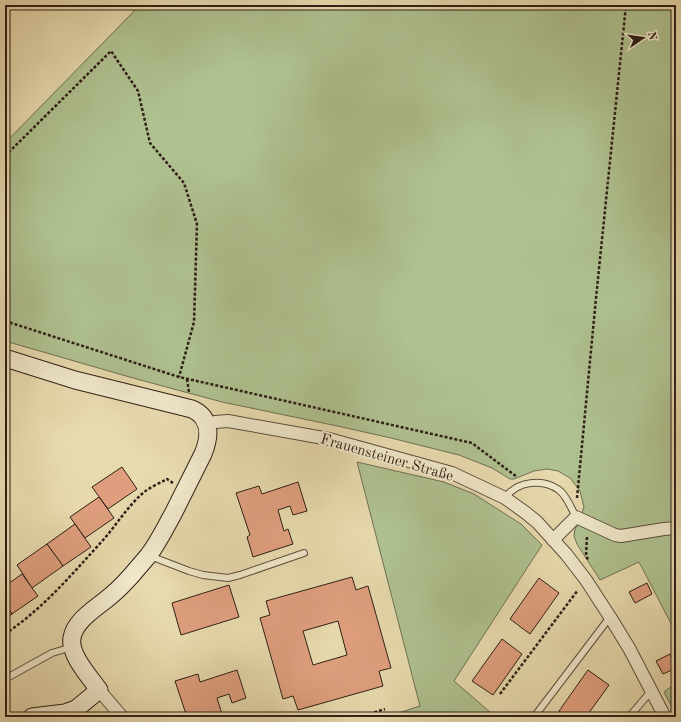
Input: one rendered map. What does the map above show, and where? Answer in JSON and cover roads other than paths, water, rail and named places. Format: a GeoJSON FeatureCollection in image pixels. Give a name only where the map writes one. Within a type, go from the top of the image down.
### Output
{"type":"FeatureCollection","features":[{"type":"Feature","properties":{"kind":"street"},"geometry":{"type":"LineString","coordinates":[[5,358],[76,380],[192,410],[200,414],[207,424],[207,445],[185,491],[148,556],[116,592],[82,619],[73,632],[71,639],[76,657],[99,690],[122,717]]}},
{"type":"Feature","properties":{"kind":"street","name":"Frauensteiner Straße"},"geometry":{"type":"LineString","coordinates":[[207,424],[228,421],[329,439],[452,473],[505,498],[526,513],[553,540],[586,580],[629,648],[665,717]]}},
{"type":"Feature","properties":{"kind":"street"},"geometry":{"type":"LineString","coordinates":[[553,540],[576,516],[615,535],[621,536],[676,528]]}},
{"type":"Feature","properties":{"kind":"street"},"geometry":{"type":"LineString","coordinates":[[32,717],[65,713],[76,709],[99,690]]}},
{"type":"Feature","properties":{"kind":"lane"},"geometry":{"type":"LineString","coordinates":[[505,498],[513,490],[527,484],[539,482],[545,483],[560,490],[566,497],[576,516]]}},
{"type":"Feature","properties":{"kind":"lane"},"geometry":{"type":"LineString","coordinates":[[148,556],[203,575],[228,578],[304,554]]}},
{"type":"Feature","properties":{"kind":"lane"},"geometry":{"type":"LineString","coordinates":[[534,717],[610,617]]}},
{"type":"Feature","properties":{"kind":"lane"},"geometry":{"type":"LineString","coordinates":[[5,679],[52,653],[72,647]]}},
{"type":"Feature","properties":{"kind":"lane"},"geometry":{"type":"LineString","coordinates":[[628,717],[652,690]]}}]}
